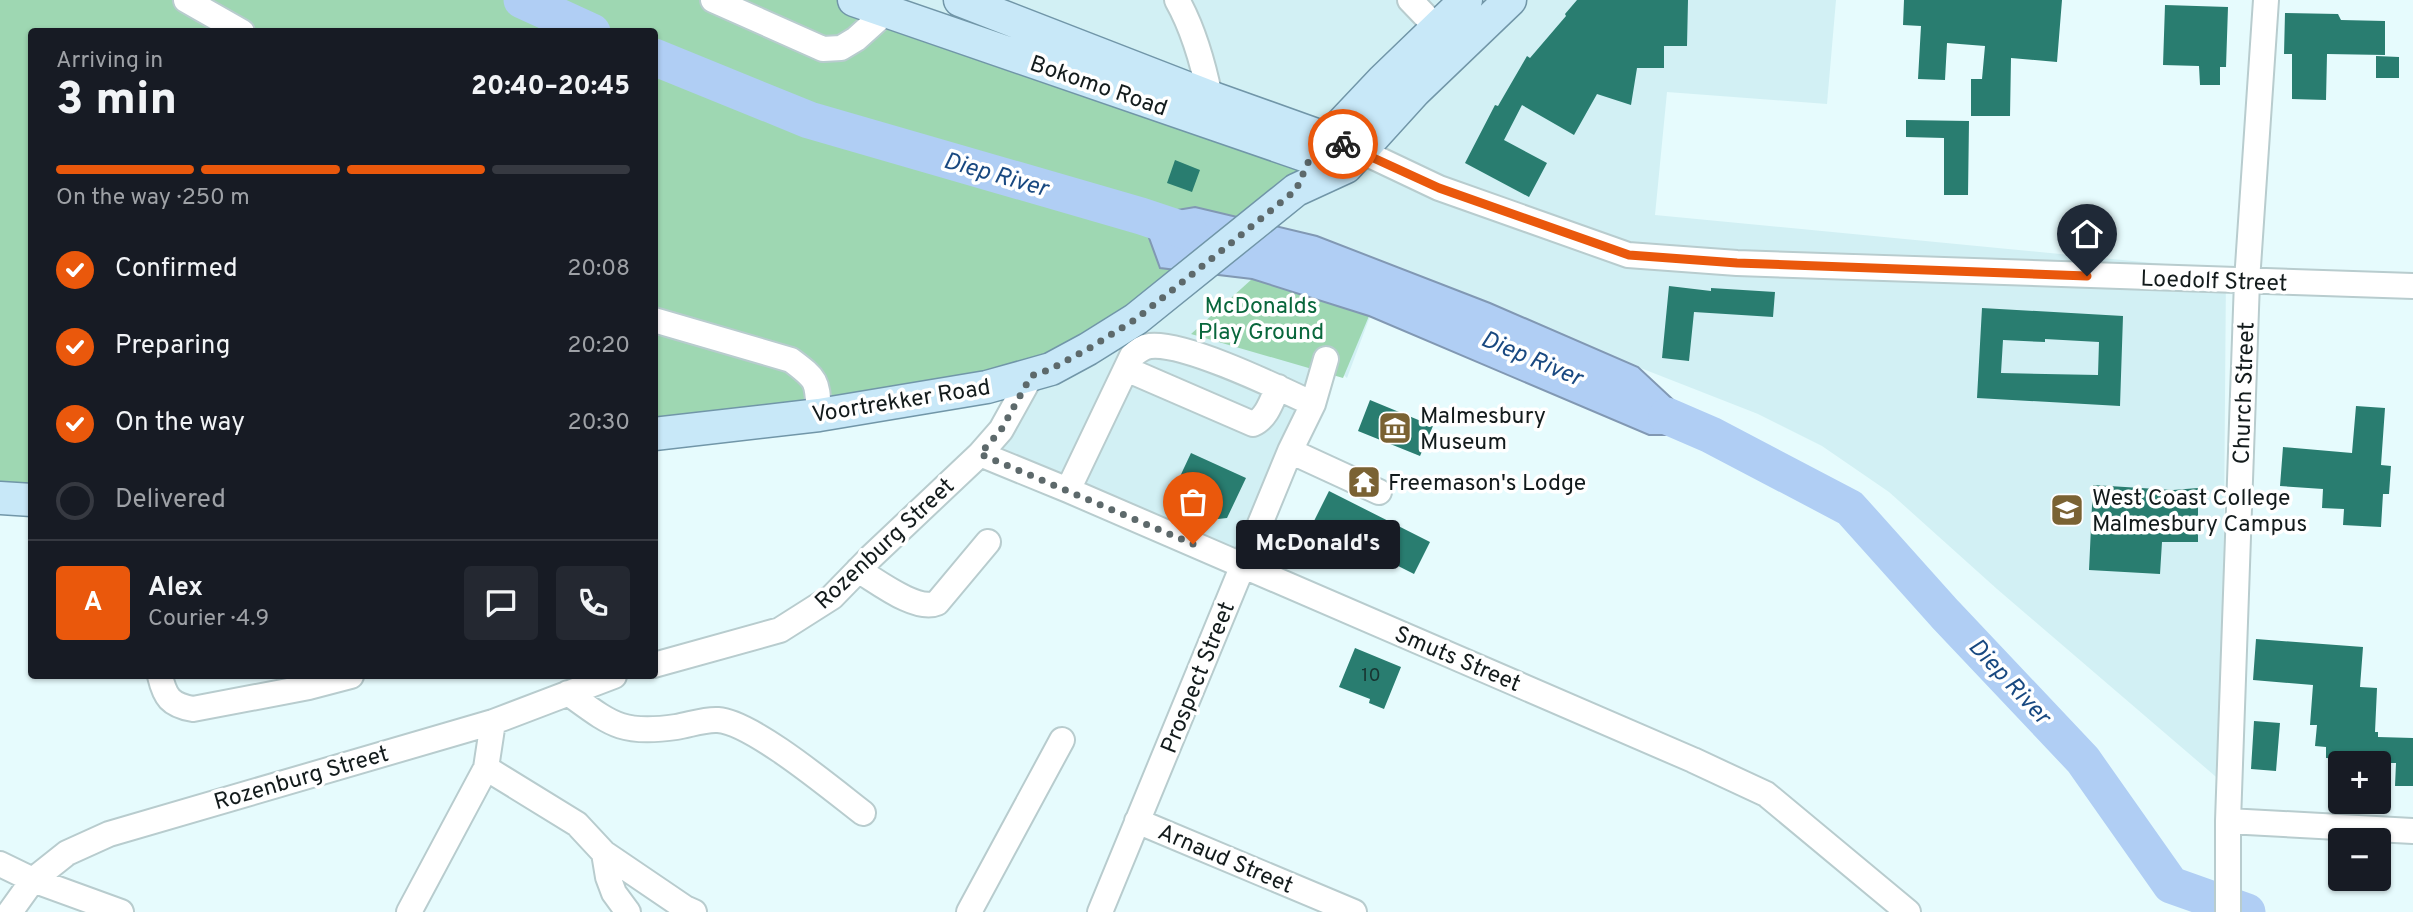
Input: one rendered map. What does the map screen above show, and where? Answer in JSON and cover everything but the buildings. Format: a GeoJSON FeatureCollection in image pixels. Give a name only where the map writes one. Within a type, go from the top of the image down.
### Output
{"type":"FeatureCollection","features":[{"type":"Feature","properties":{"kind":"main road","name":"Bokomo Road"},"geometry":{"type":"LineString","coordinates":[[960,0],[1210,97],[1319,148]]}},
{"type":"Feature","properties":{"kind":"main road","name":"Voortrekker Road"},"geometry":{"type":"LineString","coordinates":[[1284,199],[1319,148],[1383,80],[1466,0]]}},
{"type":"Feature","properties":{"kind":"main road","name":"Voortrekker Road"},"geometry":{"type":"LineString","coordinates":[[658,434],[819,415],[987,387],[1051,369],[1136,319],[1284,199],[1353,159],[1415,91],[1510,0]]}},
{"type":"Feature","properties":{"kind":"main road","name":"Bokomo Road"},"geometry":{"type":"LineString","coordinates":[[873,5],[1353,159]]}},
{"type":"Feature","properties":{"kind":"main road"},"geometry":{"type":"LineString","coordinates":[[0,498],[28,500]]}},
{"type":"Feature","properties":{"kind":"street"},"geometry":{"type":"LineString","coordinates":[[186,0],[235,28]]}},
{"type":"Feature","properties":{"kind":"street"},"geometry":{"type":"LineString","coordinates":[[713,0],[823,49],[841,48],[872,26],[873,5]]}},
{"type":"Feature","properties":{"kind":"street"},"geometry":{"type":"LineString","coordinates":[[1177,0],[1188,19],[1199,50],[1210,97]]}},
{"type":"Feature","properties":{"kind":"street"},"geometry":{"type":"LineString","coordinates":[[1410,0],[1437,28]]}},
{"type":"Feature","properties":{"kind":"street","name":"Church Street"},"geometry":{"type":"LineString","coordinates":[[2228,912],[2247,281],[2266,0]]}},
{"type":"Feature","properties":{"kind":"street","name":"Loedolf Street"},"geometry":{"type":"LineString","coordinates":[[1353,159],[1426,189],[1439,188],[1629,255],[1737,263],[2413,286]]}},
{"type":"Feature","properties":{"kind":"street"},"geometry":{"type":"LineString","coordinates":[[658,321],[791,360],[817,384],[819,415]]}},
{"type":"Feature","properties":{"kind":"street"},"geometry":{"type":"LineString","coordinates":[[1068,490],[1132,356],[1141,348],[1160,345],[1187,351],[1313,404]]}},
{"type":"Feature","properties":{"kind":"street","name":"Prospect Street"},"geometry":{"type":"LineString","coordinates":[[1100,912],[1290,451],[1313,404],[1326,359]]}},
{"type":"Feature","properties":{"kind":"street"},"geometry":{"type":"LineString","coordinates":[[1126,369],[1253,424],[1264,416],[1278,387]]}},
{"type":"Feature","properties":{"kind":"street","name":"Rozenburg Street"},"geometry":{"type":"LineString","coordinates":[[658,664],[780,630],[832,597],[980,454],[1001,430],[1031,376]]}},
{"type":"Feature","properties":{"kind":"street"},"geometry":{"type":"LineString","coordinates":[[1290,451],[1379,492]]}},
{"type":"Feature","properties":{"kind":"street","name":"Smuts Street"},"geometry":{"type":"LineString","coordinates":[[980,454],[1243,565],[1766,794],[1908,912]]}},
{"type":"Feature","properties":{"kind":"street"},"geometry":{"type":"LineString","coordinates":[[858,570],[909,600],[929,606],[937,603],[988,542]]}},
{"type":"Feature","properties":{"kind":"street"},"geometry":{"type":"LineString","coordinates":[[161,679],[164,694],[178,707],[193,709],[340,679]]}},
{"type":"Feature","properties":{"kind":"street","name":"Rozenburg Street"},"geometry":{"type":"LineString","coordinates":[[10,912],[33,880],[67,853],[109,834],[493,722],[606,679]]}},
{"type":"Feature","properties":{"kind":"street"},"geometry":{"type":"LineString","coordinates":[[568,693],[610,724],[630,729],[653,730],[718,720],[743,727],[863,813]]}},
{"type":"Feature","properties":{"kind":"street"},"geometry":{"type":"LineString","coordinates":[[409,912],[486,768],[493,722]]}},
{"type":"Feature","properties":{"kind":"street"},"geometry":{"type":"LineString","coordinates":[[969,912],[1062,740]]}},
{"type":"Feature","properties":{"kind":"street"},"geometry":{"type":"LineString","coordinates":[[486,768],[578,824],[604,853],[694,912]]}},
{"type":"Feature","properties":{"kind":"street","name":"Arnaud Street"},"geometry":{"type":"LineString","coordinates":[[1137,821],[1354,912]]}},
{"type":"Feature","properties":{"kind":"street"},"geometry":{"type":"LineString","coordinates":[[2229,828],[2413,831]]}},
{"type":"Feature","properties":{"kind":"street"},"geometry":{"type":"LineString","coordinates":[[604,853],[614,893],[628,912]]}},
{"type":"Feature","properties":{"kind":"street"},"geometry":{"type":"LineString","coordinates":[[0,864],[33,880],[121,912]]}},
{"type":"Feature","properties":{"kind":"shaded area"},"geometry":{"type":"Polygon","coordinates":[[[854,0],[1836,0],[1827,104],[1667,92],[1655,215],[2226,270],[2222,782],[1997,589],[1889,492],[1822,446],[1758,414],[1638,367],[1490,303],[1378,295],[1347,378],[1326,359],[1243,565],[980,454],[1023,394],[854,0]]]}},
{"type":"Feature","properties":{"kind":"green space"},"geometry":{"type":"Polygon","coordinates":[[[0,0],[854,0],[1310,157],[1296,190],[1070,358],[658,433],[658,28],[28,28],[28,500],[0,498],[0,0]]]}},
{"type":"Feature","properties":{"kind":"green space","name":"McDonalds Play Ground"},"geometry":{"type":"Polygon","coordinates":[[[1252,279],[1369,316],[1343,378],[1191,334],[1252,279]]]}},
{"type":"Feature","properties":{"kind":"water"},"geometry":{"type":"Polygon","coordinates":[[[1195,207],[1317,236],[1490,303],[1638,367],[1711,435],[1649,435],[1369,316],[1252,279],[1160,268],[1141,216],[1195,207]]]}},
{"type":"Feature","properties":{"kind":"waterway","name":"Diep River"},"geometry":{"type":"LineString","coordinates":[[522,0],[583,28]]}},
{"type":"Feature","properties":{"kind":"waterway","name":"Diep River"},"geometry":{"type":"LineString","coordinates":[[658,59],[809,120],[1189,232]]}},
{"type":"Feature","properties":{"kind":"waterway","name":"Diep River"},"geometry":{"type":"LineString","coordinates":[[1667,416],[1711,435],[1850,508],[1945,614],[2083,760],[2171,885],[2247,912]]}},
{"type":"Feature","properties":{"kind":"way so far"},"geometry":{"type":"LineString","coordinates":[[1193,544],[980,454],[1001,430],[1031,376],[1051,369],[1088,349],[1136,319],[1296,190],[1310,158],[1327,138],[1343,144]]}},
{"type":"Feature","properties":{"kind":"place","name":"Malmesbury Museum"},"geometry":{"type":"Point","coordinates":[1395,428]}},
{"type":"Feature","properties":{"kind":"place","name":"Freemason's Lodge"},"geometry":{"type":"Point","coordinates":[1364,482]}},
{"type":"Feature","properties":{"kind":"place","name":"West Coast College Malmesbury Campus"},"geometry":{"type":"Point","coordinates":[2067,510]}},
{"type":"Feature","properties":{"kind":"place","name":"McDonald's"},"geometry":{"type":"Point","coordinates":[1193,544]}},
{"type":"Feature","properties":{"kind":"route"},"geometry":{"type":"LineString","coordinates":[[1343,144],[1439,188],[1629,255],[1737,263],[2087,276]]}}]}
